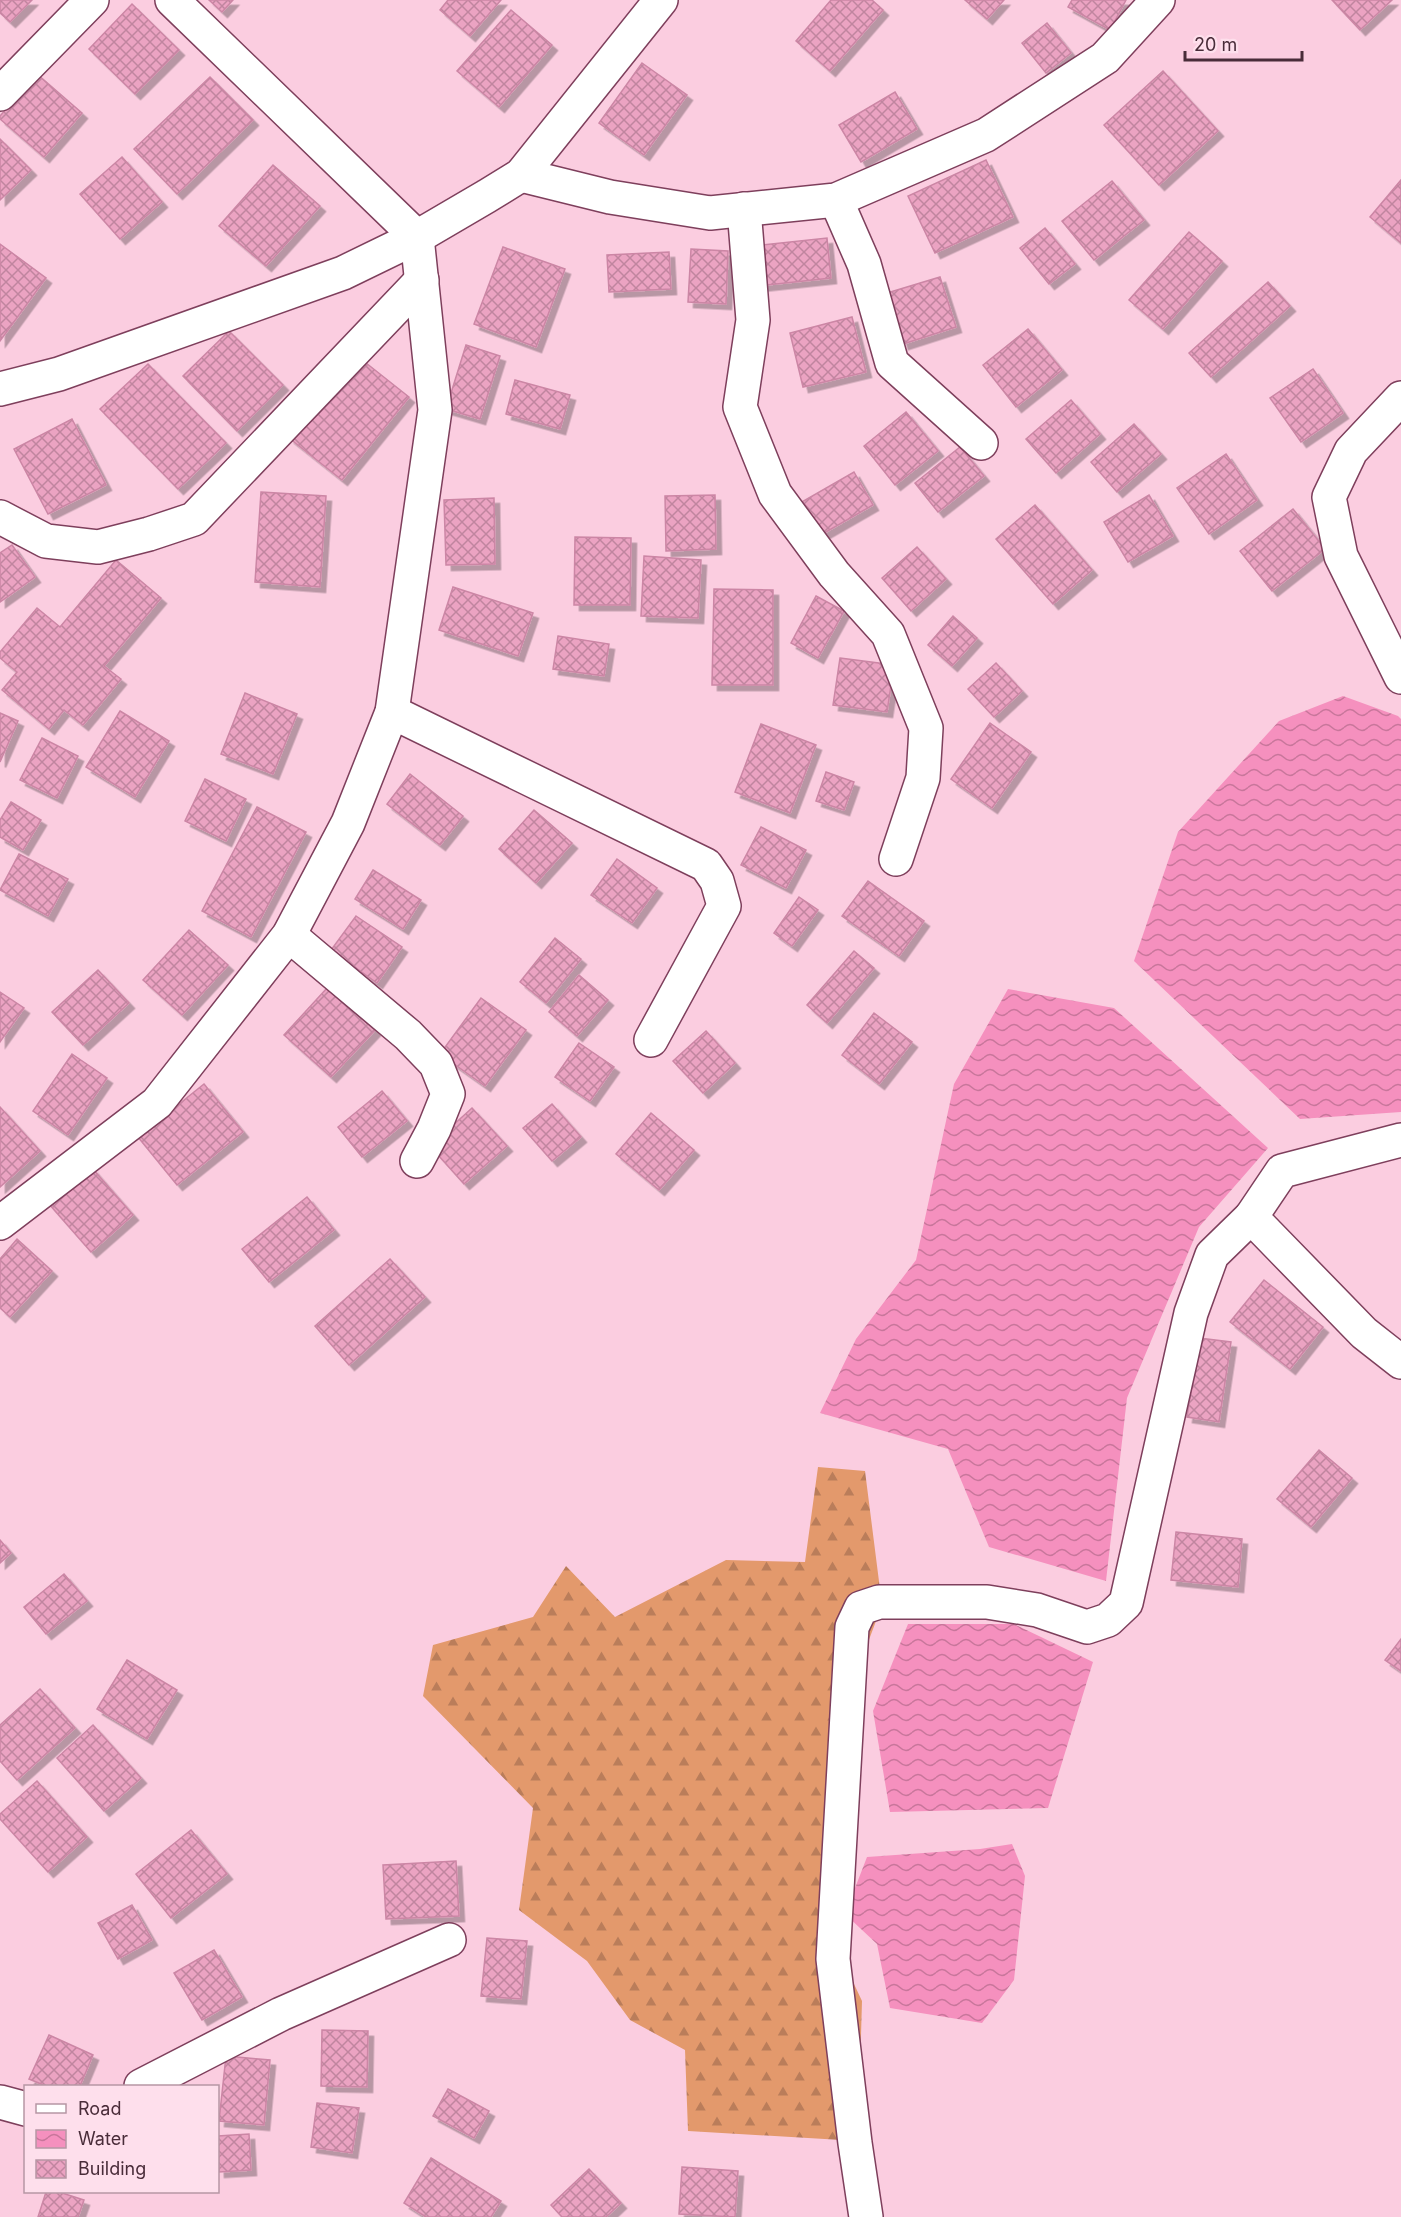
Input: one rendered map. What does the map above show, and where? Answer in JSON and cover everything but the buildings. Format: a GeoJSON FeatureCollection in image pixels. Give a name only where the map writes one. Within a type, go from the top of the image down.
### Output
{"type":"FeatureCollection","features":[{"type":"Feature","properties":{"kind":"street"},"geometry":{"type":"LineString","coordinates":[[0,94],[92,0]]}},
{"type":"Feature","properties":{"kind":"street"},"geometry":{"type":"LineString","coordinates":[[0,1223],[157,1103],[289,935],[348,823],[392,712],[435,410],[417,237],[172,0]]}},
{"type":"Feature","properties":{"kind":"street"},"geometry":{"type":"LineString","coordinates":[[0,389],[59,375],[343,273],[417,237],[521,175],[661,0]]}},
{"type":"Feature","properties":{"kind":"street"},"geometry":{"type":"LineString","coordinates":[[521,175],[610,196],[710,213],[836,200],[986,135],[1105,58],[1158,0]]}},
{"type":"Feature","properties":{"kind":"street"},"geometry":{"type":"LineString","coordinates":[[836,200],[864,264],[892,363],[981,443]]}},
{"type":"Feature","properties":{"kind":"street"},"geometry":{"type":"LineString","coordinates":[[744,209],[753,320],[740,407],[775,494],[834,574],[888,634],[926,728],[923,777],[896,859]]}},
{"type":"Feature","properties":{"kind":"street"},"geometry":{"type":"LineString","coordinates":[[0,517],[46,541],[98,547],[194,519],[422,280]]}},
{"type":"Feature","properties":{"kind":"street"},"geometry":{"type":"LineString","coordinates":[[1401,398],[1351,451],[1329,497],[1341,556],[1401,677]]}},
{"type":"Feature","properties":{"kind":"street"},"geometry":{"type":"LineString","coordinates":[[392,712],[706,865],[717,881],[724,906],[651,1040]]}},
{"type":"Feature","properties":{"kind":"street"},"geometry":{"type":"LineString","coordinates":[[289,935],[408,1035],[436,1064],[448,1094],[434,1129],[417,1161]]}},
{"type":"Feature","properties":{"kind":"street"},"geometry":{"type":"LineString","coordinates":[[866,2217],[833,1959],[852,1627],[861,1608],[879,1602],[987,1602],[1037,1610],[1087,1627],[1108,1620],[1126,1603],[1191,1313],[1212,1255],[1251,1217],[1282,1171],[1401,1140]]}},
{"type":"Feature","properties":{"kind":"street"},"geometry":{"type":"LineString","coordinates":[[1251,1217],[1364,1333],[1401,1362]]}},
{"type":"Feature","properties":{"kind":"street"},"geometry":{"type":"LineString","coordinates":[[143,2085],[281,2014],[449,1940]]}},
{"type":"Feature","properties":{"kind":"street"},"geometry":{"type":"LineString","coordinates":[[0,2102],[24,2108]]}},
{"type":"Feature","properties":{"kind":"green space"},"geometry":{"type":"Polygon","coordinates":[[[818,1467],[865,1471],[882,1605],[837,1725],[822,1916],[862,2001],[858,2141],[688,2131],[685,2050],[630,2020],[587,1961],[519,1910],[533,1808],[423,1696],[433,1645],[533,1617],[566,1566],[615,1617],[726,1560],[805,1562],[818,1467]]]}},
{"type":"Feature","properties":{"kind":"water"},"geometry":{"type":"Polygon","coordinates":[[[1343,696],[1401,719],[1401,1112],[1300,1119],[1134,961],[1178,832],[1279,721],[1343,696]]]}},
{"type":"Feature","properties":{"kind":"water"},"geometry":{"type":"Polygon","coordinates":[[[1008,989],[1114,1008],[1268,1148],[1199,1227],[1127,1398],[1106,1581],[989,1547],[948,1449],[820,1413],[856,1339],[916,1260],[954,1084],[1008,989]]]}},
{"type":"Feature","properties":{"kind":"water"},"geometry":{"type":"Polygon","coordinates":[[[908,1624],[1014,1624],[1093,1662],[1048,1808],[890,1812],[873,1711],[908,1624]]]}},
{"type":"Feature","properties":{"kind":"water"},"geometry":{"type":"Polygon","coordinates":[[[1012,1844],[1025,1876],[1014,1980],[982,2023],[890,2008],[877,1944],[845,1914],[867,1857],[980,1849],[1012,1844]]]}}]}
